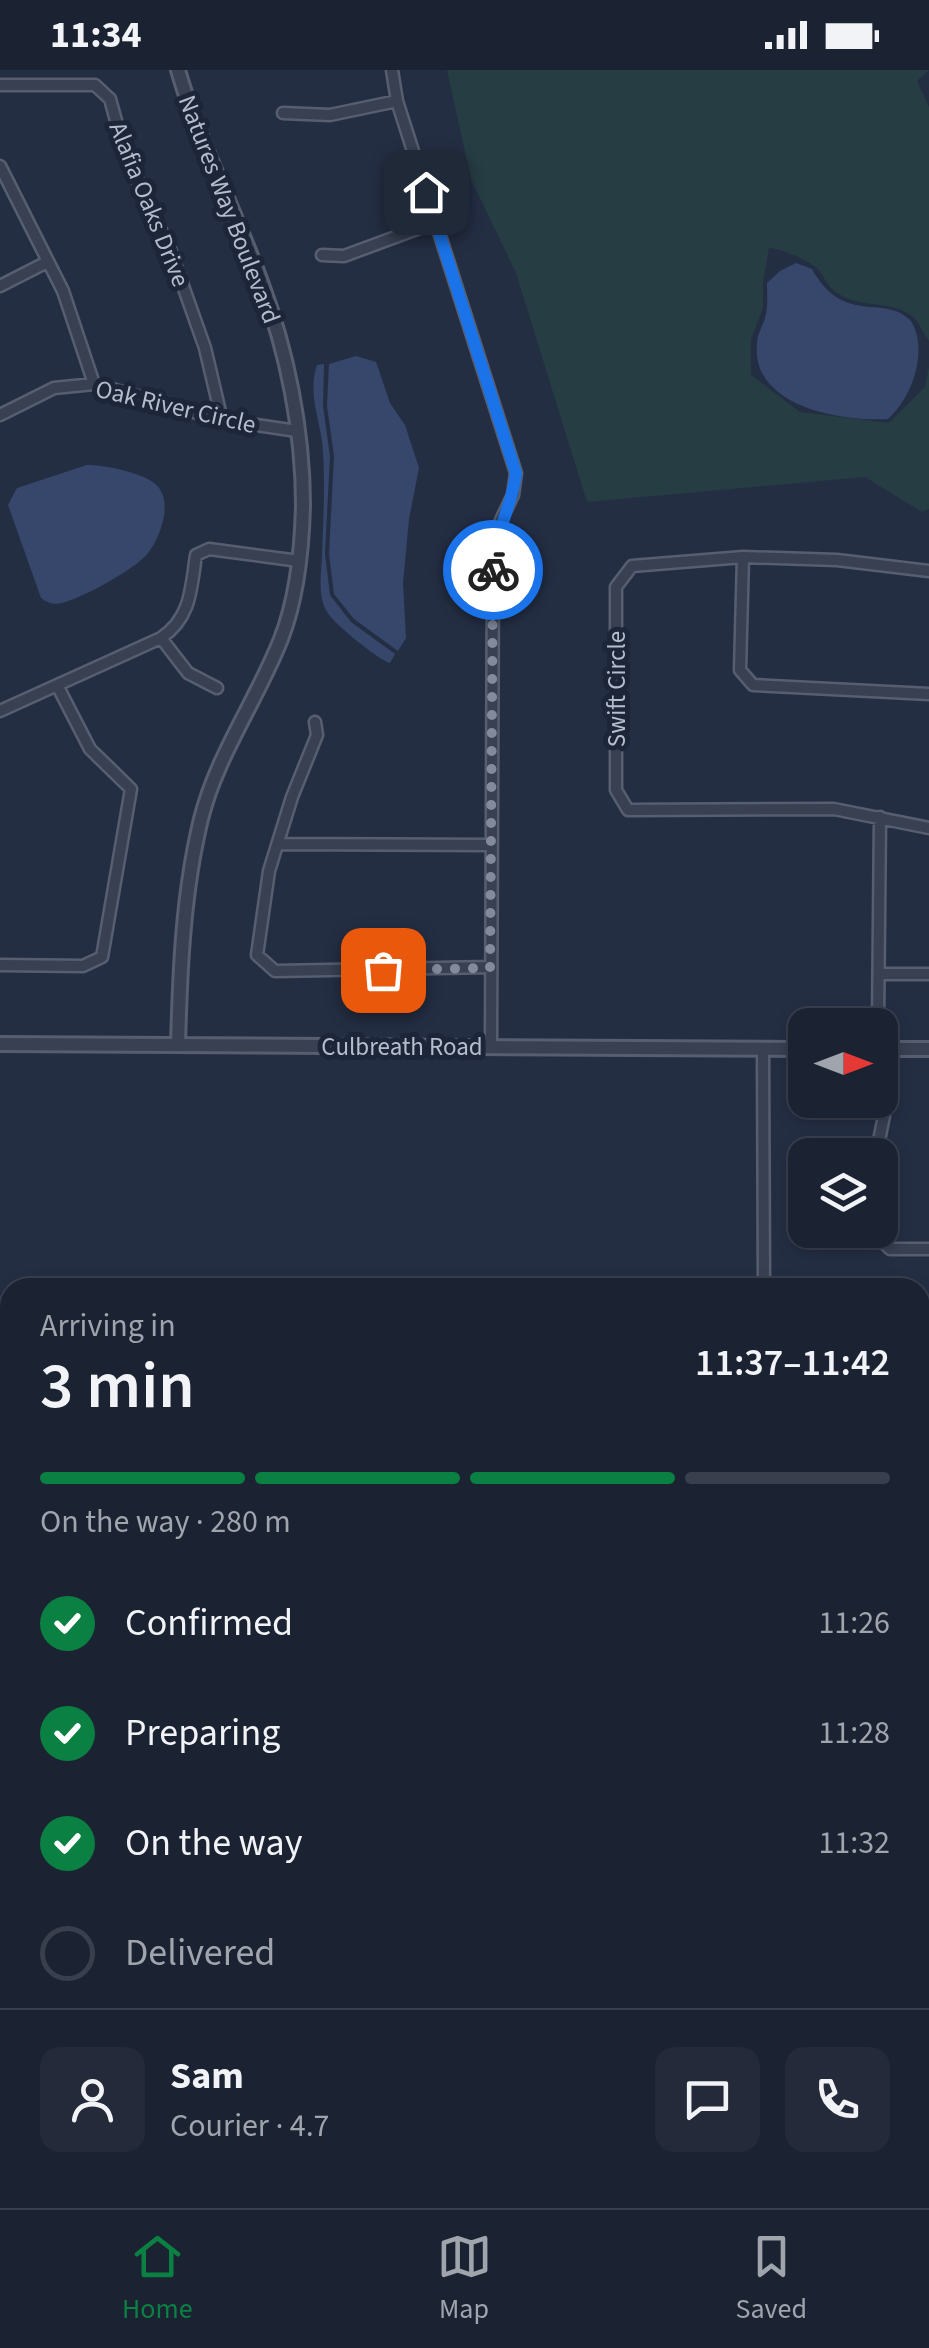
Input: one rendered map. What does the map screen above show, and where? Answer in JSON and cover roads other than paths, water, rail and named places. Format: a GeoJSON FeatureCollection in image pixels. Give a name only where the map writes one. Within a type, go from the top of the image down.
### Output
{"type":"FeatureCollection","features":[{"type":"Feature","properties":{"kind":"street","name":"Natures Way Boulevard"},"geometry":{"type":"LineString","coordinates":[[178,70],[190,113],[262,284],[286,364],[298,431],[303,504],[299,561],[281,639],[239,722],[201,818],[180,949],[178,1046]]}},
{"type":"Feature","properties":{"kind":"street"},"geometry":{"type":"LineString","coordinates":[[392,70],[397,101],[516,473],[514,495],[501,520],[493,562],[491,1047]]}},
{"type":"Feature","properties":{"kind":"street","name":"Alafia Oaks Drive"},"geometry":{"type":"LineString","coordinates":[[0,85],[94,85],[110,99],[125,153],[171,252],[194,316],[222,420]]}},
{"type":"Feature","properties":{"kind":"street"},"geometry":{"type":"LineString","coordinates":[[283,114],[330,115],[397,101]]}},
{"type":"Feature","properties":{"kind":"street"},"geometry":{"type":"LineString","coordinates":[[0,166],[63,291],[94,384]]}},
{"type":"Feature","properties":{"kind":"street"},"geometry":{"type":"LineString","coordinates":[[322,254],[344,256],[436,222]]}},
{"type":"Feature","properties":{"kind":"street"},"geometry":{"type":"LineString","coordinates":[[0,286],[46,262]]}},
{"type":"Feature","properties":{"kind":"street","name":"Oak River Circle"},"geometry":{"type":"LineString","coordinates":[[0,415],[54,388],[94,384],[222,420],[298,431]]}},
{"type":"Feature","properties":{"kind":"street"},"geometry":{"type":"LineString","coordinates":[[0,712],[176,628],[186,613],[196,556],[209,549],[299,561]]}},
{"type":"Feature","properties":{"kind":"street"},"geometry":{"type":"LineString","coordinates":[[742,557],[740,670],[753,685],[929,694]]}},
{"type":"Feature","properties":{"kind":"street","name":"Swift Circle"},"geometry":{"type":"LineString","coordinates":[[929,572],[836,560],[742,557],[632,566],[616,587],[616,790],[628,810],[834,809],[929,828]]}},
{"type":"Feature","properties":{"kind":"street"},"geometry":{"type":"LineString","coordinates":[[161,638],[188,673],[217,688]]}},
{"type":"Feature","properties":{"kind":"street"},"geometry":{"type":"LineString","coordinates":[[0,965],[83,966],[102,957],[131,789],[90,749],[58,687]]}},
{"type":"Feature","properties":{"kind":"street"},"geometry":{"type":"LineString","coordinates":[[316,722],[317,735],[292,797],[269,872],[258,955],[275,972],[490,968]]}},
{"type":"Feature","properties":{"kind":"street"},"geometry":{"type":"LineString","coordinates":[[878,1008],[880,817]]}},
{"type":"Feature","properties":{"kind":"street"},"geometry":{"type":"LineString","coordinates":[[279,844],[490,846]]}},
{"type":"Feature","properties":{"kind":"street"},"geometry":{"type":"LineString","coordinates":[[879,974],[929,974]]}},
{"type":"Feature","properties":{"kind":"street","name":"Culbreath Road"},"geometry":{"type":"LineString","coordinates":[[0,1044],[788,1049]]}},
{"type":"Feature","properties":{"kind":"street"},"geometry":{"type":"LineString","coordinates":[[898,1048],[929,1050]]}},
{"type":"Feature","properties":{"kind":"street"},"geometry":{"type":"LineString","coordinates":[[764,1049],[764,1278]]}},
{"type":"Feature","properties":{"kind":"street"},"geometry":{"type":"LineString","coordinates":[[889,1248],[929,1249]]}},
{"type":"Feature","properties":{"kind":"water"},"geometry":{"type":"Polygon","coordinates":[[[796,263],[812,269],[837,298],[889,309],[911,321],[918,346],[915,373],[904,399],[888,419],[825,413],[784,396],[768,383],[759,365],[757,344],[767,310],[767,283],[796,263]]]}},
{"type":"Feature","properties":{"kind":"water"},"geometry":{"type":"Polygon","coordinates":[[[356,356],[376,362],[390,403],[405,425],[419,468],[403,583],[406,638],[398,651],[354,619],[334,594],[329,554],[334,456],[327,406],[329,364],[356,356]]]}},
{"type":"Feature","properties":{"kind":"water"},"geometry":{"type":"Polygon","coordinates":[[[324,364],[323,406],[330,456],[325,554],[330,595],[351,622],[395,654],[390,663],[337,623],[322,598],[324,470],[313,384],[317,365],[324,364]]]}},
{"type":"Feature","properties":{"kind":"water"},"geometry":{"type":"Polygon","coordinates":[[[87,465],[126,471],[154,483],[163,495],[163,521],[142,560],[82,595],[51,603],[41,598],[8,505],[17,488],[87,465]]]}}]}
